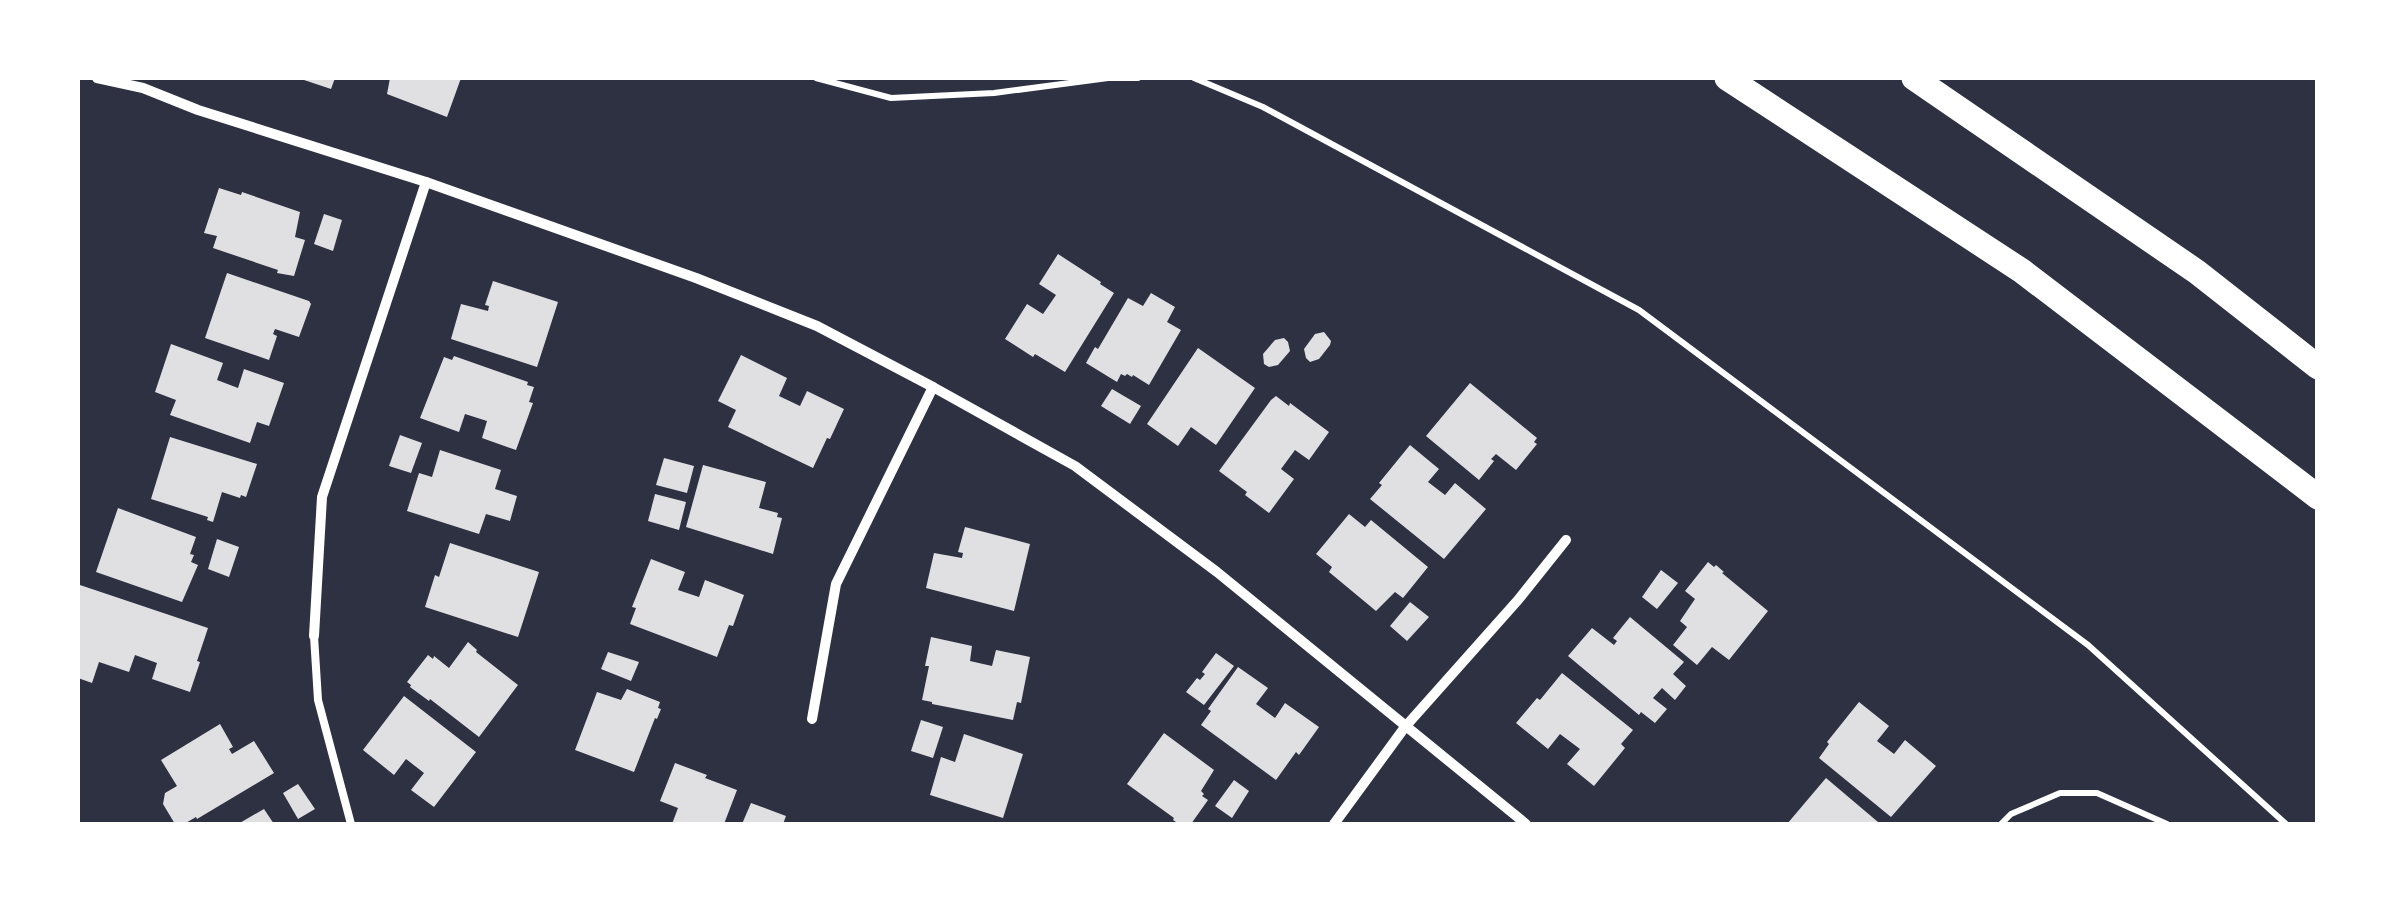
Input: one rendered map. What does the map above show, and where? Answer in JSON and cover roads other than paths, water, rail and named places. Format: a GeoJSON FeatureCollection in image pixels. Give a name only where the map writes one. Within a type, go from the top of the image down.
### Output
{"type":"FeatureCollection","features":[{"type":"Feature","properties":{"kind":"main road"},"geometry":{"type":"LineString","coordinates":[[1726,78],[2022,272],[2318,497]]}},
{"type":"Feature","properties":{"kind":"main road"},"geometry":{"type":"LineString","coordinates":[[1914,78],[2197,272],[2318,367]]}},
{"type":"Feature","properties":{"kind":"street"},"geometry":{"type":"LineString","coordinates":[[97,78],[144,82],[198,110],[426,182],[696,278],[816,326],[934,387],[1075,466],[1217,572],[1526,824]]}},
{"type":"Feature","properties":{"kind":"street"},"geometry":{"type":"LineString","coordinates":[[314,636],[322,497],[426,182]]}},
{"type":"Feature","properties":{"kind":"street"},"geometry":{"type":"LineString","coordinates":[[812,719],[836,584],[934,387]]}},
{"type":"Feature","properties":{"kind":"street"},"geometry":{"type":"LineString","coordinates":[[1334,824],[1405,727],[1566,540]]}},
{"type":"Feature","properties":{"kind":"lane"},"geometry":{"type":"LineString","coordinates":[[314,636],[318,700],[351,824]]}}]}
